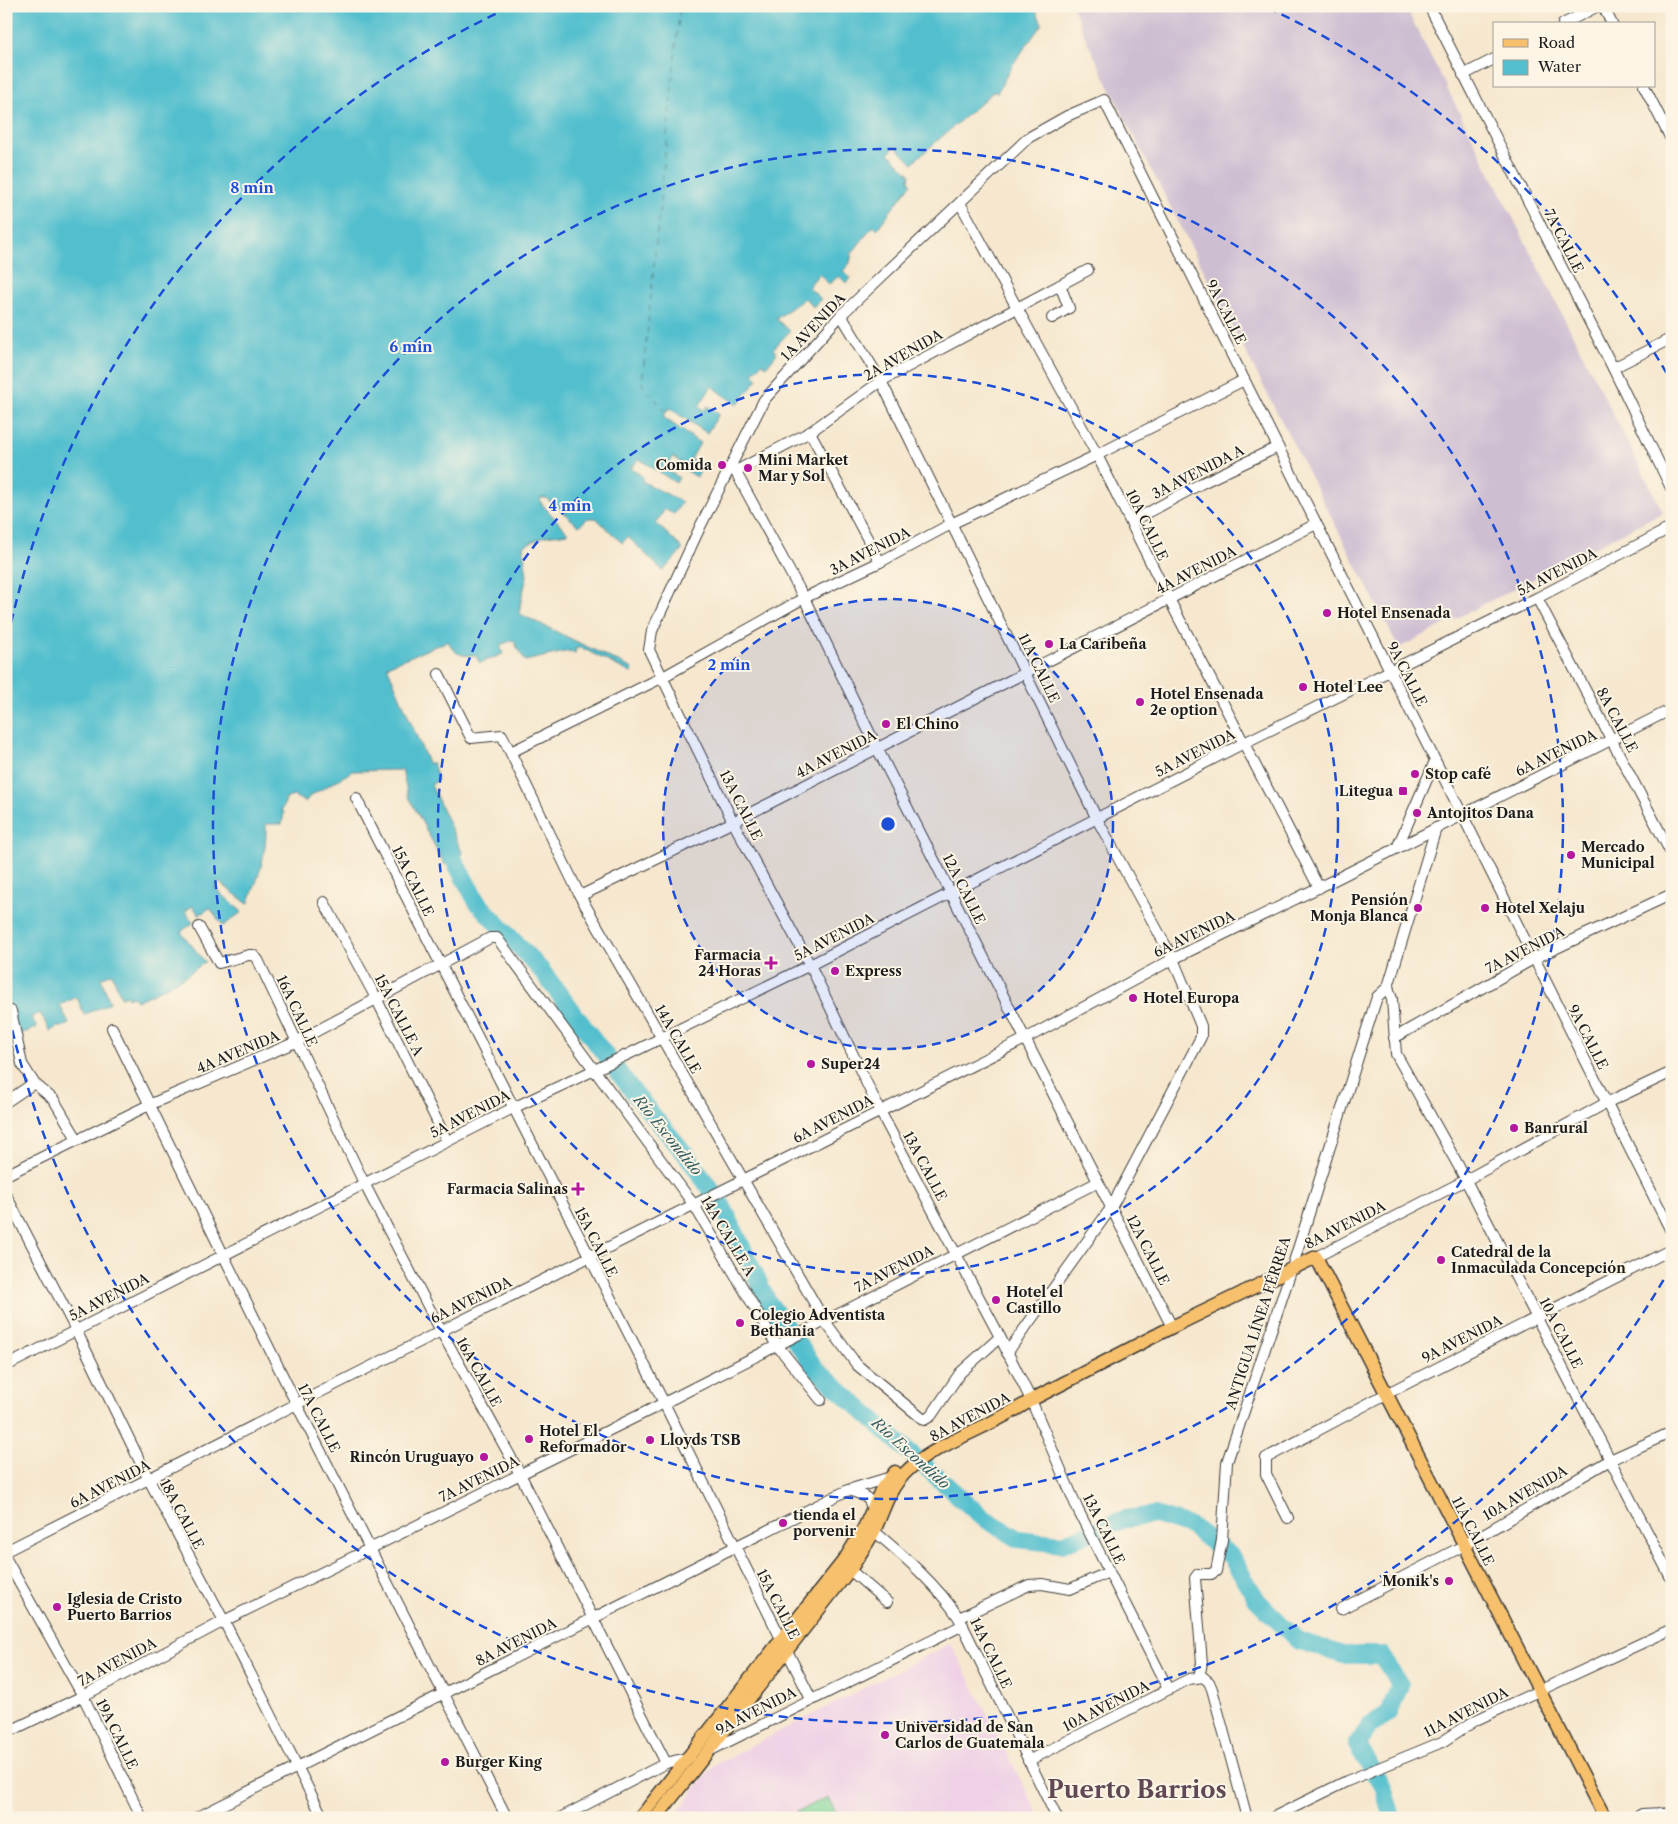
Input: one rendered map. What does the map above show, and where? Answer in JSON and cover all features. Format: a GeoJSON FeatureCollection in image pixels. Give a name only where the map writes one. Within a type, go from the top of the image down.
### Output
{"type":"FeatureCollection","features":[{"type":"Feature","properties":{"kind":"main road","name":"8A AVENIDA"},"geometry":{"type":"LineString","coordinates":[[869,1530],[872,1509],[882,1488],[891,1477],[910,1464],[938,1447],[1015,1412],[1031,1400],[1172,1327],[1291,1271],[1316,1257]]}},
{"type":"Feature","properties":{"kind":"main road","name":"11A CALLE"},"geometry":{"type":"LineString","coordinates":[[1316,1257],[1463,1546],[1540,1690],[1605,1818]]}},
{"type":"Feature","properties":{"kind":"main road","name":"8A AVENIDA"},"geometry":{"type":"LineString","coordinates":[[869,1530],[889,1493],[910,1464]]}},
{"type":"Feature","properties":{"kind":"main road"},"geometry":{"type":"LineString","coordinates":[[640,1818],[685,1759],[850,1570],[869,1530]]}},
{"type":"Feature","properties":{"kind":"main road"},"geometry":{"type":"LineString","coordinates":[[656,1818],[707,1752],[845,1559],[869,1530]]}},
{"type":"Feature","properties":{"kind":"street","name":"7A CALLE"},"geometry":{"type":"LineString","coordinates":[[1429,6],[1613,368],[1672,490]]}},
{"type":"Feature","properties":{"kind":"street"},"geometry":{"type":"LineString","coordinates":[[1567,22],[1598,6]]}},
{"type":"Feature","properties":{"kind":"street"},"geometry":{"type":"LineString","coordinates":[[1603,6],[1611,22]]}},
{"type":"Feature","properties":{"kind":"street"},"geometry":{"type":"LineString","coordinates":[[1463,75],[1493,60]]}},
{"type":"Feature","properties":{"kind":"street"},"geometry":{"type":"LineString","coordinates":[[1645,88],[1672,141]]}},
{"type":"Feature","properties":{"kind":"street","name":"1A AVENIDA"},"geometry":{"type":"LineString","coordinates":[[652,658],[649,650],[652,631],[701,525],[734,468],[764,400],[841,316],[1028,138],[1067,116],[1104,100]]}},
{"type":"Feature","properties":{"kind":"street","name":"9A CALLE"},"geometry":{"type":"LineString","coordinates":[[1104,100],[1672,1233]]}},
{"type":"Feature","properties":{"kind":"street","name":"10A CALLE"},"geometry":{"type":"LineString","coordinates":[[960,203],[1097,455],[1169,599],[1319,888]]}},
{"type":"Feature","properties":{"kind":"street","name":"2A AVENIDA"},"geometry":{"type":"LineString","coordinates":[[734,468],[810,432],[881,381],[1088,270]]}},
{"type":"Feature","properties":{"kind":"street"},"geometry":{"type":"LineString","coordinates":[[1052,318],[1069,308],[1060,285]]}},
{"type":"Feature","properties":{"kind":"street","name":"11A CALLE"},"geometry":{"type":"LineString","coordinates":[[841,316],[881,381],[1097,819],[1173,959],[1199,1020],[1200,1037],[1111,1208]]}},
{"type":"Feature","properties":{"kind":"street"},"geometry":{"type":"LineString","coordinates":[[1613,368],[1672,338]]}},
{"type":"Feature","properties":{"kind":"street","name":"3A AVENIDA"},"geometry":{"type":"LineString","coordinates":[[511,752],[661,678],[804,598],[880,562],[951,524],[1097,455],[1244,380]]}},
{"type":"Feature","properties":{"kind":"street"},"geometry":{"type":"LineString","coordinates":[[810,432],[880,562]]}},
{"type":"Feature","properties":{"kind":"street","name":"3A AVENIDA A"},"geometry":{"type":"LineString","coordinates":[[1131,522],[1202,483],[1278,447]]}},
{"type":"Feature","properties":{"kind":"street","name":"12A CALLE"},"geometry":{"type":"LineString","coordinates":[[734,468],[804,598],[877,748],[1172,1327]]}},
{"type":"Feature","properties":{"kind":"street","name":"4A AVENIDA"},"geometry":{"type":"LineString","coordinates":[[580,896],[734,822],[1316,524]]}},
{"type":"Feature","properties":{"kind":"street","name":"5A AVENIDA"},"geometry":{"type":"LineString","coordinates":[[6,1366],[222,1254],[512,1108],[634,1052],[810,965],[1244,743],[1537,598],[1672,527]]}},
{"type":"Feature","properties":{"kind":"street","name":"8A CALLE"},"geometry":{"type":"LineString","coordinates":[[1537,598],[1672,855]]}},
{"type":"Feature","properties":{"kind":"street","name":"13A CALLE"},"geometry":{"type":"LineString","coordinates":[[652,658],[734,822],[810,965],[880,1111],[1000,1337],[1031,1400],[1078,1510],[1168,1689]]}},
{"type":"Feature","properties":{"kind":"street","name":"14A CALLE"},"geometry":{"type":"LineString","coordinates":[[439,674],[471,738],[502,734],[580,896],[661,1037],[738,1182],[787,1254],[824,1320],[858,1365],[921,1419],[928,1419],[960,1373],[1000,1337]]}},
{"type":"Feature","properties":{"kind":"street","name":"6A AVENIDA"},"geometry":{"type":"LineString","coordinates":[[6,1551],[1025,1039],[1173,959],[1319,888],[1672,709]]}},
{"type":"Feature","properties":{"kind":"street"},"geometry":{"type":"LineString","coordinates":[[1397,848],[1435,761]]}},
{"type":"Feature","properties":{"kind":"street","name":"15A CALLE"},"geometry":{"type":"LineString","coordinates":[[356,798],[588,1258],[664,1402],[734,1548],[811,1698]]}},
{"type":"Feature","properties":{"kind":"street","name":"ANTIGUA LÍNEA FÉRREA"},"geometry":{"type":"LineString","coordinates":[[1198,1677],[1202,1663],[1195,1578],[1198,1574],[1211,1574],[1216,1571],[1222,1540],[1227,1462],[1291,1271],[1377,997],[1388,987],[1436,828]]}},
{"type":"Feature","properties":{"kind":"street","name":"7A AVENIDA"},"geometry":{"type":"LineString","coordinates":[[1394,1038],[1533,959],[1672,894]]}},
{"type":"Feature","properties":{"kind":"street","name":"15A CALLE A"},"geometry":{"type":"LineString","coordinates":[[324,902],[376,998],[447,1141]]}},
{"type":"Feature","properties":{"kind":"street","name":"16A CALLE"},"geometry":{"type":"LineString","coordinates":[[199,927],[219,963],[249,955],[253,955],[258,960],[364,1183],[441,1331],[520,1474],[666,1763]]}},
{"type":"Feature","properties":{"kind":"street","name":"4A AVENIDA"},"geometry":{"type":"LineString","coordinates":[[6,1175],[151,1104],[296,1042],[490,938],[496,938],[502,943]]}},
{"type":"Feature","properties":{"kind":"street","name":"14A CALLE A"},"geometry":{"type":"LineString","coordinates":[[502,943],[598,1068],[695,1204],[780,1342],[821,1400]]}},
{"type":"Feature","properties":{"kind":"street","name":"10A CALLE"},"geometry":{"type":"LineString","coordinates":[[1388,987],[1392,999],[1396,1054],[1466,1180],[1672,1580]]}},
{"type":"Feature","properties":{"kind":"street"},"geometry":{"type":"LineString","coordinates":[[11,1011],[19,1057],[27,1074],[34,1083],[54,1100],[77,1139]]}},
{"type":"Feature","properties":{"kind":"street","name":"17A CALLE"},"geometry":{"type":"LineString","coordinates":[[112,1028],[151,1104],[296,1405],[507,1818]]}},
{"type":"Feature","properties":{"kind":"street","name":"8A AVENIDA"},"geometry":{"type":"LineString","coordinates":[[1316,1257],[1466,1180],[1606,1103],[1672,1072]]}},
{"type":"Feature","properties":{"kind":"street"},"geometry":{"type":"LineString","coordinates":[[6,1102],[34,1083]]}},
{"type":"Feature","properties":{"kind":"street","name":"7A AVENIDA"},"geometry":{"type":"LineString","coordinates":[[6,1733],[83,1696],[224,1621],[664,1402],[956,1252],[1098,1182]]}},
{"type":"Feature","properties":{"kind":"street","name":"18A CALLE"},"geometry":{"type":"LineString","coordinates":[[6,1195],[76,1330],[149,1480],[224,1621],[323,1818]]}},
{"type":"Feature","properties":{"kind":"street"},"geometry":{"type":"LineString","coordinates":[[1007,1353],[1111,1208]]}},
{"type":"Feature","properties":{"kind":"street","name":"9A AVENIDA"},"geometry":{"type":"LineString","coordinates":[[1288,1518],[1266,1474],[1266,1458],[1537,1316],[1672,1249]]}},
{"type":"Feature","properties":{"kind":"street","name":"10A AVENIDA"},"geometry":{"type":"LineString","coordinates":[[1341,1609],[1463,1546],[1610,1460],[1672,1432]]}},
{"type":"Feature","properties":{"kind":"street","name":"8A AVENIDA"},"geometry":{"type":"LineString","coordinates":[[196,1818],[298,1765],[443,1696],[848,1490],[891,1477]]}},
{"type":"Feature","properties":{"kind":"street"},"geometry":{"type":"LineString","coordinates":[[848,1490],[865,1496],[871,1502],[872,1509]]}},
{"type":"Feature","properties":{"kind":"street","name":"14A CALLE"},"geometry":{"type":"LineString","coordinates":[[869,1530],[915,1567],[950,1604],[961,1621],[1057,1818]]}},
{"type":"Feature","properties":{"kind":"street","name":"19A CALLE"},"geometry":{"type":"LineString","coordinates":[[6,1559],[83,1696],[142,1818]]}},
{"type":"Feature","properties":{"kind":"street","name":"9A AVENIDA"},"geometry":{"type":"LineString","coordinates":[[560,1818],[666,1763],[707,1752],[1029,1585],[1042,1584],[1070,1589],[1108,1569]]}},
{"type":"Feature","properties":{"kind":"street"},"geometry":{"type":"LineString","coordinates":[[850,1570],[887,1602]]}},
{"type":"Feature","properties":{"kind":"street","name":"11A AVENIDA"},"geometry":{"type":"LineString","coordinates":[[1272,1818],[1368,1772],[1442,1742],[1476,1720],[1672,1629]]}},
{"type":"Feature","properties":{"kind":"street"},"geometry":{"type":"LineString","coordinates":[[1198,1677],[1206,1679],[1212,1689],[1247,1818]]}},
{"type":"Feature","properties":{"kind":"street","name":"10A AVENIDA"},"geometry":{"type":"LineString","coordinates":[[1028,1761],[1168,1689],[1198,1677]]}},
{"type":"Feature","properties":{"kind":"street"},"geometry":{"type":"LineString","coordinates":[[1635,1818],[1642,1814],[1664,1813]]}},
{"type":"Feature","properties":{"kind":"shaded area"},"geometry":{"type":"Polygon","coordinates":[[[1073,6],[1405,6],[1663,512],[1399,648],[1125,119],[1085,37],[1073,6]]]}},
{"type":"Feature","properties":{"kind":"shaded area","name":"Universidad de San Carlos de Guatemala"},"geometry":{"type":"Polygon","coordinates":[[[951,1643],[1040,1818],[673,1818],[713,1766],[951,1643]]]}},
{"type":"Feature","properties":{"kind":"green space"},"geometry":{"type":"Polygon","coordinates":[[[828,1797],[838,1818],[798,1818],[796,1812],[828,1797]]]}},
{"type":"Feature","properties":{"kind":"water"},"geometry":{"type":"Polygon","coordinates":[[[6,6],[1034,6],[1042,24],[1013,64],[997,93],[994,91],[912,163],[895,146],[889,153],[910,174],[909,180],[911,184],[877,229],[873,226],[852,253],[850,263],[843,271],[850,278],[846,283],[839,276],[829,284],[819,274],[808,287],[821,299],[813,307],[805,298],[776,319],[790,331],[773,349],[777,353],[767,366],[762,363],[753,373],[758,379],[737,405],[712,386],[699,406],[705,411],[707,406],[719,414],[707,433],[669,408],[663,417],[700,443],[691,459],[703,466],[697,477],[684,469],[686,466],[673,457],[666,469],[679,478],[676,483],[639,459],[631,468],[643,477],[642,481],[682,502],[674,514],[665,509],[656,523],[683,549],[663,571],[628,537],[622,543],[596,518],[588,518],[579,526],[546,498],[540,498],[541,503],[568,533],[545,536],[523,546],[527,576],[520,605],[520,614],[633,669],[631,673],[582,648],[576,648],[575,654],[569,651],[525,661],[513,640],[500,645],[503,654],[480,663],[475,655],[465,655],[455,651],[448,641],[387,666],[428,763],[433,763],[438,780],[431,785],[463,854],[445,865],[408,796],[402,770],[353,771],[310,796],[305,802],[294,796],[287,798],[281,811],[284,812],[282,824],[266,824],[262,865],[248,904],[219,882],[215,888],[242,912],[223,926],[210,908],[199,915],[193,906],[185,911],[193,923],[181,932],[205,962],[172,984],[136,1001],[133,996],[128,998],[127,995],[121,997],[112,973],[101,978],[110,1003],[84,1015],[77,997],[60,1005],[69,1024],[60,1028],[59,1026],[50,1031],[40,1013],[31,1017],[37,1028],[6,1039],[6,6]]]}},
{"type":"Feature","properties":{"kind":"waterway","name":"Río Escondido"},"geometry":{"type":"LineString","coordinates":[[454,860],[477,902],[541,970],[634,1093],[687,1156],[723,1207],[768,1302],[816,1369],[982,1517],[1018,1539],[1062,1544],[1125,1519],[1155,1515],[1190,1526],[1230,1555],[1257,1600],[1297,1640],[1343,1655],[1381,1655],[1400,1685],[1389,1713],[1370,1725],[1357,1745],[1384,1789],[1392,1818]]}},
{"type":"Feature","properties":{"kind":"ferry route"},"geometry":{"type":"LineString","coordinates":[[666,412],[642,384],[680,6]]}},
{"type":"Feature","properties":{"kind":"place","name":"Comida"},"geometry":{"type":"Point","coordinates":[722,465]}},
{"type":"Feature","properties":{"kind":"place","name":"Mini Market Mar y Sol"},"geometry":{"type":"Point","coordinates":[748,468]}},
{"type":"Feature","properties":{"kind":"place","name":"Hotel Ensenada"},"geometry":{"type":"Point","coordinates":[1327,613]}},
{"type":"Feature","properties":{"kind":"place","name":"La Caribeña"},"geometry":{"type":"Point","coordinates":[1049,644]}},
{"type":"Feature","properties":{"kind":"place","name":"Hotel Lee"},"geometry":{"type":"Point","coordinates":[1303,687]}},
{"type":"Feature","properties":{"kind":"place","name":"Hotel Ensenada 2e option"},"geometry":{"type":"Point","coordinates":[1140,702]}},
{"type":"Feature","properties":{"kind":"place","name":"El Chino"},"geometry":{"type":"Point","coordinates":[886,724]}},
{"type":"Feature","properties":{"kind":"place","name":"Stop café"},"geometry":{"type":"Point","coordinates":[1415,774]}},
{"type":"Feature","properties":{"kind":"place","name":"Litegua"},"geometry":{"type":"Point","coordinates":[1403,791]}},
{"type":"Feature","properties":{"kind":"place","name":"Antojitos Dana"},"geometry":{"type":"Point","coordinates":[1417,813]}},
{"type":"Feature","properties":{"kind":"place","name":"Mercado Municipal"},"geometry":{"type":"Point","coordinates":[1571,855]}},
{"type":"Feature","properties":{"kind":"place","name":"Pensión Monja Blanca"},"geometry":{"type":"Point","coordinates":[1418,908]}},
{"type":"Feature","properties":{"kind":"place","name":"Hotel Xelaju"},"geometry":{"type":"Point","coordinates":[1485,908]}},
{"type":"Feature","properties":{"kind":"place","name":"Farmacia 24 Horas"},"geometry":{"type":"Point","coordinates":[771,963]}},
{"type":"Feature","properties":{"kind":"place","name":"Express"},"geometry":{"type":"Point","coordinates":[835,971]}},
{"type":"Feature","properties":{"kind":"place","name":"Hotel Europa"},"geometry":{"type":"Point","coordinates":[1133,998]}},
{"type":"Feature","properties":{"kind":"place","name":"Super24"},"geometry":{"type":"Point","coordinates":[811,1064]}},
{"type":"Feature","properties":{"kind":"place","name":"Banrural"},"geometry":{"type":"Point","coordinates":[1514,1128]}},
{"type":"Feature","properties":{"kind":"place","name":"Farmacia Salinas"},"geometry":{"type":"Point","coordinates":[578,1189]}},
{"type":"Feature","properties":{"kind":"place","name":"Catedral de la Inmaculada Concepción"},"geometry":{"type":"Point","coordinates":[1441,1260]}},
{"type":"Feature","properties":{"kind":"place","name":"Hotel el Castillo"},"geometry":{"type":"Point","coordinates":[996,1300]}},
{"type":"Feature","properties":{"kind":"place","name":"Colegio Adventista Bethania"},"geometry":{"type":"Point","coordinates":[740,1323]}},
{"type":"Feature","properties":{"kind":"place","name":"Hotel El Reformador"},"geometry":{"type":"Point","coordinates":[529,1439]}},
{"type":"Feature","properties":{"kind":"place","name":"Lloyds TSB"},"geometry":{"type":"Point","coordinates":[650,1440]}},
{"type":"Feature","properties":{"kind":"place","name":"Rincón Uruguayo"},"geometry":{"type":"Point","coordinates":[484,1457]}},
{"type":"Feature","properties":{"kind":"place","name":"tienda el porvenir"},"geometry":{"type":"Point","coordinates":[783,1523]}},
{"type":"Feature","properties":{"kind":"place","name":"Monik's"},"geometry":{"type":"Point","coordinates":[1449,1581]}},
{"type":"Feature","properties":{"kind":"place","name":"Iglesia de Cristo Puerto Barrios"},"geometry":{"type":"Point","coordinates":[57,1607]}},
{"type":"Feature","properties":{"kind":"place","name":"Universidad de San Carlos de Guatemala"},"geometry":{"type":"Point","coordinates":[885,1735]}},
{"type":"Feature","properties":{"kind":"place","name":"Burger King"},"geometry":{"type":"Point","coordinates":[445,1762]}},
{"type":"Feature","properties":{"kind":"district","name":"Puerto Barrios"},"geometry":{"type":"Point","coordinates":[1137,1789]}}]}
